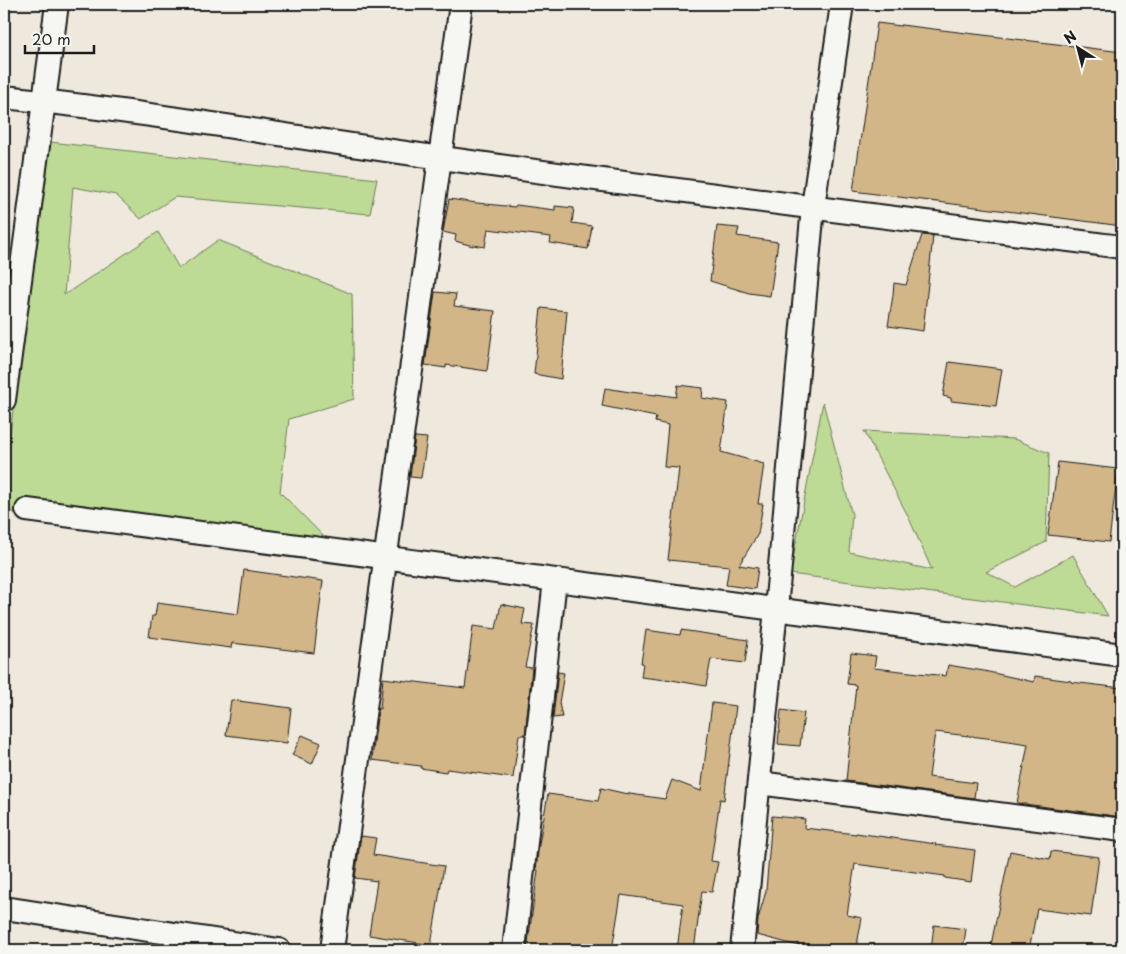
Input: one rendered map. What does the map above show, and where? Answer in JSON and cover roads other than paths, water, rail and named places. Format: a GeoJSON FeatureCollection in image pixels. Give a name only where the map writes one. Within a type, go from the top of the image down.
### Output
{"type":"FeatureCollection","features":[{"type":"Feature","properties":{"kind":"street"},"geometry":{"type":"LineString","coordinates":[[4,400],[57,4]]}},
{"type":"Feature","properties":{"kind":"street"},"geometry":{"type":"LineString","coordinates":[[332,950],[461,4]]}},
{"type":"Feature","properties":{"kind":"street"},"geometry":{"type":"LineString","coordinates":[[742,950],[813,207],[842,4]]}},
{"type":"Feature","properties":{"kind":"street"},"geometry":{"type":"LineString","coordinates":[[4,97],[71,104],[222,125],[440,158],[1122,247]]}},
{"type":"Feature","properties":{"kind":"street"},"geometry":{"type":"LineString","coordinates":[[27,510],[1122,655]]}},
{"type":"Feature","properties":{"kind":"street"},"geometry":{"type":"LineString","coordinates":[[514,950],[555,580]]}},
{"type":"Feature","properties":{"kind":"street"},"geometry":{"type":"LineString","coordinates":[[759,783],[1122,830]]}},
{"type":"Feature","properties":{"kind":"street"},"geometry":{"type":"LineString","coordinates":[[4,908],[279,950]]}}]}
